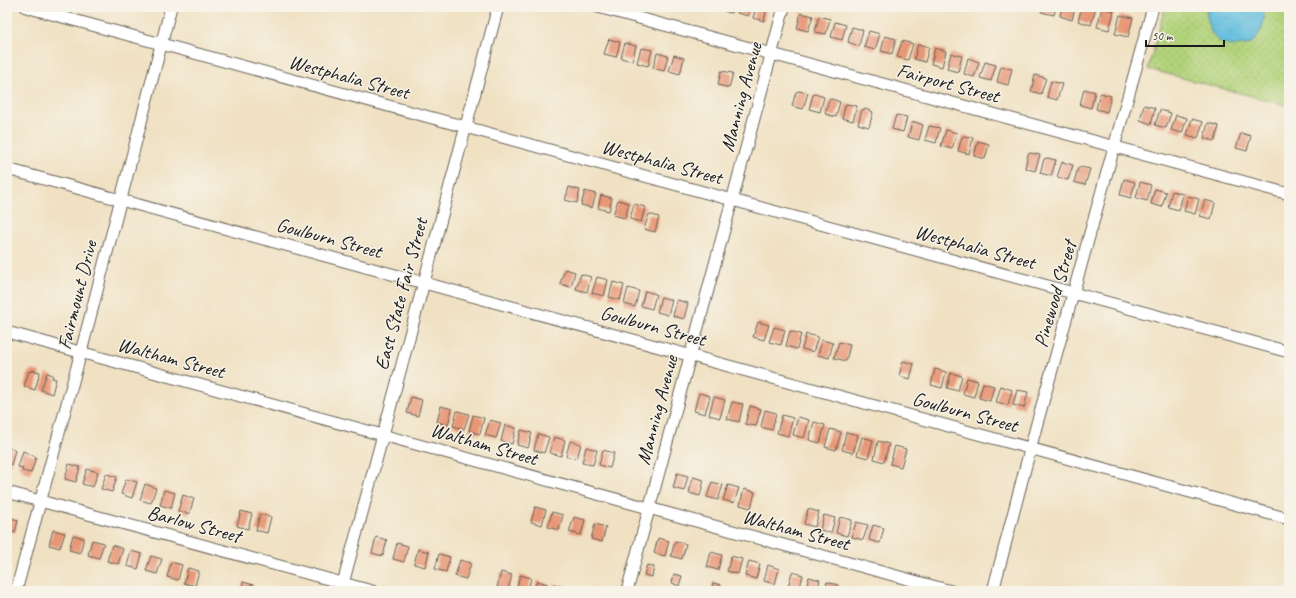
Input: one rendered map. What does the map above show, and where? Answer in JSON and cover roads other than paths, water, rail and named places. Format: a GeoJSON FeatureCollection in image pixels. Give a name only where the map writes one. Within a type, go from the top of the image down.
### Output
{"type":"FeatureCollection","features":[{"type":"Feature","properties":{"kind":"street","name":"Westphalia Street"},"geometry":{"type":"LineString","coordinates":[[26,7],[1289,352]]}},
{"type":"Feature","properties":{"kind":"street","name":"Fairmount Drive"},"geometry":{"type":"LineString","coordinates":[[16,591],[81,352],[171,7]]}},
{"type":"Feature","properties":{"kind":"street","name":"East State Fair Street"},"geometry":{"type":"LineString","coordinates":[[342,587],[498,7]]}},
{"type":"Feature","properties":{"kind":"street","name":"Fairport Street"},"geometry":{"type":"LineString","coordinates":[[598,7],[1289,194]]}},
{"type":"Feature","properties":{"kind":"street","name":"Manning Avenue"},"geometry":{"type":"LineString","coordinates":[[627,591],[784,7]]}},
{"type":"Feature","properties":{"kind":"street","name":"Pinewood Street"},"geometry":{"type":"LineString","coordinates":[[993,591],[1153,7]]}},
{"type":"Feature","properties":{"kind":"street","name":"Goulburn Street"},"geometry":{"type":"LineString","coordinates":[[7,170],[423,282],[1289,519]]}},
{"type":"Feature","properties":{"kind":"street","name":"Waltham Street"},"geometry":{"type":"LineString","coordinates":[[7,332],[951,591]]}},
{"type":"Feature","properties":{"kind":"street","name":"Barlow Street"},"geometry":{"type":"LineString","coordinates":[[7,492],[342,587],[372,591]]}},
{"type":"Feature","properties":{"kind":"water"},"geometry":{"type":"Polygon","coordinates":[[[1197,7],[1262,7],[1264,16],[1262,27],[1258,36],[1250,44],[1234,46],[1226,45],[1220,42],[1211,32],[1207,18],[1207,10],[1197,7]]]}}]}
